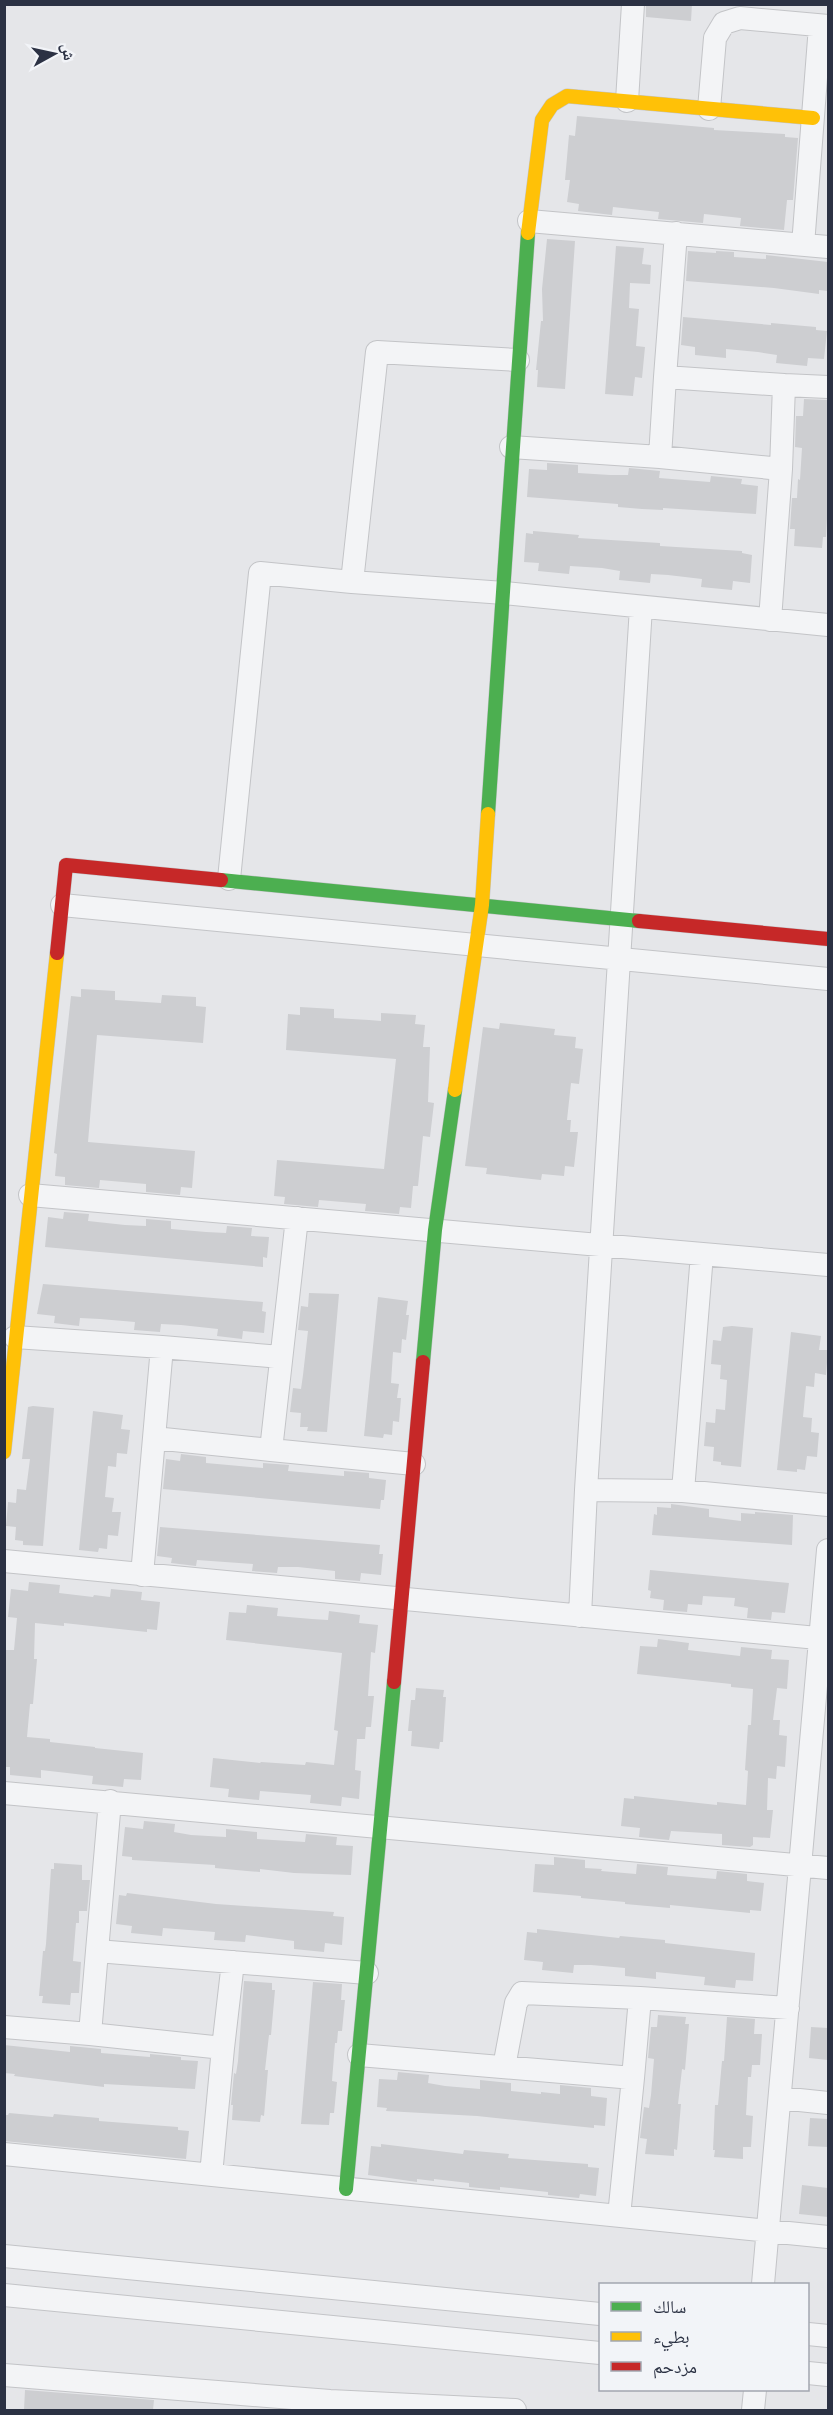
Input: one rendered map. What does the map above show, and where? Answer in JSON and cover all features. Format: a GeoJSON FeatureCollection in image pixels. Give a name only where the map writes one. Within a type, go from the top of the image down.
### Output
{"type":"FeatureCollection","features":[{"type":"Feature","properties":{"kind":"street"},"geometry":{"type":"LineString","coordinates":[[627,101],[633,4]]}},
{"type":"Feature","properties":{"kind":"street"},"geometry":{"type":"LineString","coordinates":[[709,109],[715,38],[724,23],[740,18],[824,26],[813,117],[803,244]]}},
{"type":"Feature","properties":{"kind":"street"},"geometry":{"type":"LineString","coordinates":[[346,2189],[435,1230],[482,905],[504,593],[511,447],[529,221],[542,120],[547,109],[556,100],[567,96],[813,117]]}},
{"type":"Feature","properties":{"kind":"street"},"geometry":{"type":"LineString","coordinates":[[529,221],[828,247]]}},
{"type":"Feature","properties":{"kind":"street"},"geometry":{"type":"LineString","coordinates":[[660,457],[676,232]]}},
{"type":"Feature","properties":{"kind":"street"},"geometry":{"type":"LineString","coordinates":[[352,582],[377,352],[518,360]]}},
{"type":"Feature","properties":{"kind":"street"},"geometry":{"type":"LineString","coordinates":[[665,377],[828,387]]}},
{"type":"Feature","properties":{"kind":"street"},"geometry":{"type":"LineString","coordinates":[[770,620],[781,469],[784,384]]}},
{"type":"Feature","properties":{"kind":"street"},"geometry":{"type":"LineString","coordinates":[[511,447],[660,457],[781,469]]}},
{"type":"Feature","properties":{"kind":"street"},"geometry":{"type":"LineString","coordinates":[[229,879],[260,573],[504,593],[828,625]]}},
{"type":"Feature","properties":{"kind":"street"},"geometry":{"type":"LineString","coordinates":[[580,1616],[599,1245],[641,607]]}},
{"type":"Feature","properties":{"kind":"street"},"geometry":{"type":"LineString","coordinates":[[4,1452],[66,865],[229,879],[828,939]]}},
{"type":"Feature","properties":{"kind":"street"},"geometry":{"type":"LineString","coordinates":[[62,905],[828,979]]}},
{"type":"Feature","properties":{"kind":"street"},"geometry":{"type":"LineString","coordinates":[[30,1195],[828,1265]]}},
{"type":"Feature","properties":{"kind":"street"},"geometry":{"type":"LineString","coordinates":[[271,1450],[297,1218]]}},
{"type":"Feature","properties":{"kind":"street"},"geometry":{"type":"LineString","coordinates":[[683,1491],[702,1254]]}},
{"type":"Feature","properties":{"kind":"street"},"geometry":{"type":"LineString","coordinates":[[15,1337],[281,1357]]}},
{"type":"Feature","properties":{"kind":"street"},"geometry":{"type":"LineString","coordinates":[[142,1575],[162,1347]]}},
{"type":"Feature","properties":{"kind":"street"},"geometry":{"type":"LineString","coordinates":[[154,1438],[414,1464]]}},
{"type":"Feature","properties":{"kind":"street"},"geometry":{"type":"LineString","coordinates":[[586,1490],[683,1491],[828,1505]]}},
{"type":"Feature","properties":{"kind":"street"},"geometry":{"type":"LineString","coordinates":[[763,2283],[800,1865],[825,1639],[828,1550]]}},
{"type":"Feature","properties":{"kind":"street"},"geometry":{"type":"LineString","coordinates":[[4,1561],[825,1639]]}},
{"type":"Feature","properties":{"kind":"street"},"geometry":{"type":"LineString","coordinates":[[4,1793],[828,1868]]}},
{"type":"Feature","properties":{"kind":"street"},"geometry":{"type":"LineString","coordinates":[[90,2034],[110,1801]]}},
{"type":"Feature","properties":{"kind":"street"},"geometry":{"type":"LineString","coordinates":[[97,1951],[367,1973]]}},
{"type":"Feature","properties":{"kind":"street"},"geometry":{"type":"LineString","coordinates":[[211,2175],[233,1962]]}},
{"type":"Feature","properties":{"kind":"street"},"geometry":{"type":"LineString","coordinates":[[504,2067],[516,2003],[522,1993],[788,2008]]}},
{"type":"Feature","properties":{"kind":"street"},"geometry":{"type":"LineString","coordinates":[[619,2216],[640,1998]]}},
{"type":"Feature","properties":{"kind":"street"},"geometry":{"type":"LineString","coordinates":[[4,2027],[223,2048]]}},
{"type":"Feature","properties":{"kind":"street"},"geometry":{"type":"LineString","coordinates":[[359,2055],[633,2078]]}},
{"type":"Feature","properties":{"kind":"street"},"geometry":{"type":"LineString","coordinates":[[780,2098],[828,2103]]}},
{"type":"Feature","properties":{"kind":"street"},"geometry":{"type":"LineString","coordinates":[[4,2154],[828,2237]]}},
{"type":"Feature","properties":{"kind":"street"},"geometry":{"type":"LineString","coordinates":[[4,2256],[599,2314]]}},
{"type":"Feature","properties":{"kind":"street"},"geometry":{"type":"LineString","coordinates":[[4,2295],[599,2353]]}},
{"type":"Feature","properties":{"kind":"street"},"geometry":{"type":"LineString","coordinates":[[809,2334],[828,2336]]}},
{"type":"Feature","properties":{"kind":"street"},"geometry":{"type":"LineString","coordinates":[[809,2373],[828,2375]]}},
{"type":"Feature","properties":{"kind":"street"},"geometry":{"type":"LineString","coordinates":[[4,2375],[191,2400],[515,2410]]}},
{"type":"Feature","properties":{"kind":"street"},"geometry":{"type":"LineString","coordinates":[[753,2410],[755,2391]]}},
{"type":"Feature","properties":{"kind":"building"},"geometry":{"type":"Polygon","coordinates":[[[646,4],[692,4],[691,21],[646,17],[646,4]]]}},
{"type":"Feature","properties":{"kind":"building"},"geometry":{"type":"Polygon","coordinates":[[[577,116],[714,128],[714,130],[785,134],[785,137],[798,138],[793,200],[787,200],[784,230],[740,226],[741,218],[704,214],[703,223],[658,219],[659,212],[613,207],[612,215],[578,211],[579,204],[567,202],[570,180],[565,180],[569,135],[575,136],[577,116]]]}},
{"type":"Feature","properties":{"kind":"building"},"geometry":{"type":"Polygon","coordinates":[[[547,239],[575,241],[565,389],[537,387],[538,370],[536,370],[541,321],[543,321],[542,289],[547,239]]]}},
{"type":"Feature","properties":{"kind":"building"},"geometry":{"type":"Polygon","coordinates":[[[616,246],[644,248],[642,264],[651,265],[650,284],[630,283],[629,308],[639,309],[636,346],[645,347],[642,378],[635,377],[633,396],[605,394],[616,246]]]}},
{"type":"Feature","properties":{"kind":"building"},"geometry":{"type":"Polygon","coordinates":[[[688,251],[734,252],[734,257],[766,259],[766,255],[828,262],[828,291],[819,290],[819,294],[686,281],[688,251]]]}},
{"type":"Feature","properties":{"kind":"building"},"geometry":{"type":"Polygon","coordinates":[[[683,317],[816,327],[816,330],[827,331],[824,359],[808,358],[807,366],[776,363],[777,355],[758,352],[726,349],[726,358],[695,355],[695,347],[681,345],[683,317]]]}},
{"type":"Feature","properties":{"kind":"building"},"geometry":{"type":"Polygon","coordinates":[[[804,399],[828,400],[828,500],[826,537],[823,537],[822,548],[794,546],[795,529],[790,529],[792,498],[797,498],[798,479],[800,480],[802,448],[795,447],[796,416],[803,416],[804,399]]]}},
{"type":"Feature","properties":{"kind":"building"},"geometry":{"type":"Polygon","coordinates":[[[547,463],[578,465],[578,473],[628,475],[629,468],[660,471],[659,478],[710,482],[711,476],[742,479],[741,484],[758,486],[756,514],[663,508],[663,510],[642,509],[618,507],[618,504],[527,497],[529,469],[547,470],[547,463]]]}},
{"type":"Feature","properties":{"kind":"building"},"geometry":{"type":"Polygon","coordinates":[[[533,531],[579,535],[578,538],[660,543],[660,546],[742,551],[742,553],[752,555],[750,583],[733,581],[732,590],[701,587],[702,579],[668,575],[651,574],[650,583],[619,580],[620,571],[602,568],[570,566],[569,574],[538,571],[539,563],[524,562],[526,533],[533,534],[533,531]]]}},
{"type":"Feature","properties":{"kind":"building"},"geometry":{"type":"Polygon","coordinates":[[[81,989],[115,991],[115,1000],[161,1003],[162,995],[196,997],[196,1006],[206,1007],[203,1043],[97,1035],[88,1142],[195,1151],[192,1188],[181,1187],[180,1195],[146,1192],[146,1184],[100,1180],[99,1188],[65,1185],[65,1177],[55,1176],[57,1154],[54,1153],[71,996],[81,997],[81,989]]]}},
{"type":"Feature","properties":{"kind":"building"},"geometry":{"type":"Polygon","coordinates":[[[300,1007],[334,1009],[334,1018],[381,1021],[381,1013],[416,1015],[415,1024],[425,1025],[423,1047],[430,1047],[428,1102],[434,1103],[430,1137],[423,1136],[418,1186],[413,1186],[411,1208],[400,1207],[399,1214],[365,1211],[366,1204],[319,1200],[318,1207],[284,1204],[285,1197],[274,1196],[277,1160],[384,1169],[396,1059],[286,1050],[288,1014],[300,1015],[300,1007]]]}},
{"type":"Feature","properties":{"kind":"building"},"geometry":{"type":"Polygon","coordinates":[[[500,1023],[555,1029],[554,1035],[576,1037],[575,1048],[583,1049],[579,1084],[571,1083],[567,1120],[571,1120],[570,1132],[578,1132],[574,1167],[565,1166],[564,1176],[542,1174],[541,1180],[486,1174],[487,1168],[465,1166],[483,1027],[499,1029],[500,1023]]]}},
{"type":"Feature","properties":{"kind":"building"},"geometry":{"type":"Polygon","coordinates":[[[64,1212],[89,1214],[88,1221],[125,1225],[146,1226],[146,1219],[171,1221],[171,1229],[206,1232],[226,1233],[227,1226],[252,1228],[251,1236],[269,1237],[267,1258],[263,1257],[263,1267],[45,1247],[48,1217],[63,1219],[64,1212]]]}},
{"type":"Feature","properties":{"kind":"building"},"geometry":{"type":"Polygon","coordinates":[[[43,1284],[263,1302],[262,1311],[266,1312],[264,1333],[243,1331],[242,1339],[217,1336],[218,1329],[181,1325],[161,1324],[160,1332],[134,1330],[135,1322],[100,1319],[80,1318],[79,1326],[54,1323],[55,1316],[37,1314],[43,1284]]]}},
{"type":"Feature","properties":{"kind":"building"},"geometry":{"type":"Polygon","coordinates":[[[309,1293],[339,1294],[327,1432],[307,1431],[308,1427],[300,1427],[301,1413],[290,1412],[293,1388],[301,1389],[308,1331],[298,1330],[301,1306],[308,1307],[309,1293]]]}},
{"type":"Feature","properties":{"kind":"building"},"geometry":{"type":"Polygon","coordinates":[[[378,1297],[408,1301],[406,1315],[409,1315],[406,1340],[402,1339],[401,1353],[393,1352],[391,1383],[399,1384],[397,1398],[401,1398],[399,1422],[393,1421],[392,1435],[384,1434],[383,1438],[364,1436],[378,1297]]]}},
{"type":"Feature","properties":{"kind":"building"},"geometry":{"type":"Polygon","coordinates":[[[723,1327],[753,1328],[741,1467],[721,1465],[721,1462],[713,1461],[714,1447],[704,1446],[706,1422],[715,1423],[716,1409],[725,1410],[727,1380],[720,1379],[721,1365],[711,1364],[713,1340],[721,1341],[723,1327]]]}},
{"type":"Feature","properties":{"kind":"building"},"geometry":{"type":"Polygon","coordinates":[[[791,1332],[821,1336],[819,1350],[828,1350],[826,1375],[815,1373],[814,1387],[806,1386],[803,1417],[812,1418],[811,1432],[819,1433],[817,1457],[807,1456],[805,1470],[797,1469],[797,1472],[777,1470],[791,1332]]]}},
{"type":"Feature","properties":{"kind":"building"},"geometry":{"type":"Polygon","coordinates":[[[28,1407],[54,1408],[43,1546],[23,1545],[23,1541],[15,1540],[16,1527],[6,1526],[8,1502],[16,1503],[17,1489],[26,1490],[30,1459],[22,1459],[28,1407]]]}},
{"type":"Feature","properties":{"kind":"building"},"geometry":{"type":"Polygon","coordinates":[[[93,1411],[123,1415],[121,1429],[130,1430],[127,1454],[117,1453],[116,1467],[108,1466],[105,1497],[114,1498],[112,1512],[121,1512],[118,1536],[108,1535],[107,1549],[99,1548],[98,1552],[79,1550],[93,1411]]]}},
{"type":"Feature","properties":{"kind":"building"},"geometry":{"type":"Polygon","coordinates":[[[181,1454],[206,1457],[206,1463],[263,1468],[263,1463],[289,1465],[288,1471],[344,1476],[344,1471],[369,1473],[369,1478],[386,1480],[384,1500],[381,1500],[380,1509],[163,1489],[166,1459],[180,1461],[181,1454]]]}},
{"type":"Feature","properties":{"kind":"building"},"geometry":{"type":"Polygon","coordinates":[[[671,1504],[709,1509],[709,1517],[741,1521],[741,1513],[793,1515],[792,1545],[652,1535],[657,1507],[671,1508],[671,1504]]]}},
{"type":"Feature","properties":{"kind":"building"},"geometry":{"type":"Polygon","coordinates":[[[160,1527],[380,1545],[379,1554],[383,1554],[381,1575],[361,1573],[360,1581],[335,1579],[335,1571],[298,1567],[278,1567],[277,1573],[252,1571],[253,1564],[197,1560],[196,1566],[171,1563],[172,1558],[157,1556],[160,1527]]]}},
{"type":"Feature","properties":{"kind":"building"},"geometry":{"type":"Polygon","coordinates":[[[650,1570],[789,1583],[785,1613],[772,1612],[771,1620],[747,1618],[748,1608],[734,1606],[735,1598],[703,1596],[702,1605],[688,1604],[687,1612],[663,1610],[664,1600],[650,1598],[651,1591],[648,1590],[650,1570]]]}},
{"type":"Feature","properties":{"kind":"building"},"geometry":{"type":"Polygon","coordinates":[[[29,1582],[60,1585],[59,1593],[93,1597],[94,1595],[110,1597],[111,1589],[142,1592],[141,1600],[160,1602],[157,1630],[147,1629],[147,1632],[64,1623],[64,1626],[35,1623],[34,1659],[37,1659],[27,1737],[50,1739],[50,1742],[143,1753],[141,1780],[124,1779],[123,1787],[92,1784],[93,1776],[41,1770],[41,1778],[10,1775],[10,1767],[4,1767],[6,1650],[14,1650],[17,1618],[8,1617],[11,1589],[28,1591],[29,1582]]]}},
{"type":"Feature","properties":{"kind":"building"},"geometry":{"type":"Polygon","coordinates":[[[247,1605],[278,1608],[277,1616],[328,1620],[329,1611],[360,1615],[359,1623],[378,1625],[375,1653],[371,1652],[368,1696],[374,1696],[371,1727],[366,1727],[365,1739],[357,1739],[355,1770],[361,1771],[359,1799],[342,1797],[341,1806],[310,1803],[311,1795],[260,1791],[259,1800],[228,1797],[229,1789],[210,1787],[213,1758],[260,1763],[305,1765],[306,1762],[334,1765],[338,1731],[334,1730],[342,1653],[226,1640],[229,1612],[246,1613],[247,1605]]]}},
{"type":"Feature","properties":{"kind":"building"},"geometry":{"type":"Polygon","coordinates":[[[658,1639],[689,1643],[688,1650],[740,1656],[741,1647],[772,1650],[771,1659],[789,1660],[787,1689],[777,1688],[773,1720],[780,1720],[779,1735],[787,1736],[785,1767],[777,1766],[776,1779],[768,1778],[767,1810],[773,1810],[770,1838],[753,1837],[753,1845],[750,1847],[722,1845],[722,1834],[671,1831],[669,1840],[639,1837],[640,1828],[621,1826],[624,1798],[634,1799],[634,1796],[717,1805],[717,1802],[746,1805],[748,1771],[745,1770],[753,1689],[731,1687],[731,1684],[637,1674],[640,1646],[657,1647],[658,1639]]]}},
{"type":"Feature","properties":{"kind":"building"},"geometry":{"type":"Polygon","coordinates":[[[416,1688],[444,1690],[443,1697],[446,1697],[443,1742],[440,1742],[439,1749],[411,1746],[412,1731],[408,1731],[411,1700],[415,1700],[416,1688]]]}},
{"type":"Feature","properties":{"kind":"building"},"geometry":{"type":"Polygon","coordinates":[[[144,1821],[175,1824],[174,1832],[191,1835],[226,1837],[226,1829],[257,1832],[257,1839],[305,1842],[306,1834],[337,1837],[336,1845],[353,1846],[351,1875],[260,1869],[260,1872],[247,1871],[215,1868],[215,1865],[132,1860],[132,1857],[122,1856],[125,1827],[143,1829],[144,1821]]]}},
{"type":"Feature","properties":{"kind":"building"},"geometry":{"type":"Polygon","coordinates":[[[554,1857],[585,1860],[585,1868],[602,1869],[601,1871],[636,1874],[637,1864],[668,1867],[667,1875],[716,1879],[717,1871],[747,1874],[747,1881],[764,1883],[761,1911],[750,1910],[750,1913],[670,1905],[670,1908],[533,1892],[535,1864],[554,1865],[554,1857]]]}},
{"type":"Feature","properties":{"kind":"building"},"geometry":{"type":"Polygon","coordinates":[[[54,1863],[82,1865],[82,1880],[90,1880],[87,1911],[79,1911],[79,1923],[76,1923],[73,1961],[81,1962],[79,1993],[71,1993],[70,2005],[42,2003],[43,1996],[39,1996],[43,1951],[45,1951],[46,1944],[51,1869],[54,1869],[54,1863]]]}},
{"type":"Feature","properties":{"kind":"building"},"geometry":{"type":"Polygon","coordinates":[[[127,1893],[216,1904],[334,1912],[333,1916],[344,1917],[342,1945],[325,1943],[324,1952],[294,1949],[294,1941],[246,1935],[245,1942],[214,1940],[215,1932],[163,1928],[162,1936],[131,1933],[132,1926],[116,1924],[119,1895],[126,1896],[127,1893]]]}},
{"type":"Feature","properties":{"kind":"building"},"geometry":{"type":"Polygon","coordinates":[[[537,1929],[619,1938],[620,1936],[665,1940],[665,1943],[755,1953],[753,1981],[736,1980],[735,1988],[704,1985],[705,1977],[656,1972],[656,1979],[625,1976],[625,1968],[574,1965],[573,1973],[542,1970],[543,1962],[524,1960],[527,1932],[537,1933],[537,1929]]]}},
{"type":"Feature","properties":{"kind":"building"},"geometry":{"type":"Polygon","coordinates":[[[244,1981],[272,1983],[272,1990],[275,1990],[265,2070],[268,2070],[264,2116],[261,2115],[260,2122],[232,2120],[233,2105],[231,2105],[234,2073],[236,2074],[238,2061],[244,1981]]]}},
{"type":"Feature","properties":{"kind":"building"},"geometry":{"type":"Polygon","coordinates":[[[313,1982],[342,1984],[341,2000],[345,2000],[342,2031],[338,2031],[337,2043],[335,2043],[332,2081],[337,2082],[334,2113],[330,2113],[329,2125],[301,2124],[313,1982]]]}},
{"type":"Feature","properties":{"kind":"building"},"geometry":{"type":"Polygon","coordinates":[[[658,2015],[686,2017],[685,2024],[689,2024],[685,2070],[682,2069],[678,2104],[681,2104],[677,2150],[674,2149],[674,2156],[645,2154],[647,2139],[640,2138],[644,2107],[649,2108],[651,2095],[654,2059],[648,2058],[651,2027],[657,2027],[658,2015]]]}},
{"type":"Feature","properties":{"kind":"building"},"geometry":{"type":"Polygon","coordinates":[[[727,2017],[755,2019],[754,2034],[762,2034],[760,2065],[752,2065],[751,2077],[748,2077],[746,2115],[753,2116],[751,2147],[743,2147],[743,2159],[714,2157],[715,2150],[713,2150],[715,2105],[718,2105],[722,2061],[724,2061],[727,2017]]]}},
{"type":"Feature","properties":{"kind":"building"},"geometry":{"type":"Polygon","coordinates":[[[811,2027],[828,2028],[828,2060],[809,2058],[811,2027]]]}},
{"type":"Feature","properties":{"kind":"building"},"geometry":{"type":"Polygon","coordinates":[[[4,2045],[70,2052],[70,2046],[101,2049],[101,2053],[181,2057],[181,2060],[198,2061],[195,2089],[104,2084],[104,2087],[14,2076],[15,2074],[4,2073],[4,2045]]]}},
{"type":"Feature","properties":{"kind":"building"},"geometry":{"type":"Polygon","coordinates":[[[398,2072],[429,2075],[428,2083],[480,2089],[480,2080],[511,2083],[511,2091],[541,2094],[541,2092],[560,2094],[560,2085],[591,2088],[591,2096],[607,2098],[605,2126],[594,2125],[594,2128],[477,2116],[386,2111],[387,2108],[377,2107],[379,2079],[397,2080],[398,2072]]]}},
{"type":"Feature","properties":{"kind":"building"},"geometry":{"type":"Polygon","coordinates":[[[9,2113],[53,2117],[54,2114],[99,2118],[99,2121],[178,2127],[178,2130],[189,2131],[186,2159],[4,2141],[4,2115],[9,2113]]]}},
{"type":"Feature","properties":{"kind":"building"},"geometry":{"type":"Polygon","coordinates":[[[810,2118],[828,2119],[828,2147],[808,2146],[810,2118]]]}},
{"type":"Feature","properties":{"kind":"building"},"geometry":{"type":"Polygon","coordinates":[[[381,2144],[463,2154],[464,2150],[509,2154],[508,2158],[588,2164],[588,2167],[599,2168],[596,2196],[580,2194],[579,2198],[500,2187],[500,2190],[469,2187],[469,2183],[434,2179],[434,2181],[417,2179],[417,2182],[368,2175],[371,2146],[381,2147],[381,2144]]]}},
{"type":"Feature","properties":{"kind":"building"},"geometry":{"type":"Polygon","coordinates":[[[802,2185],[828,2188],[828,2217],[799,2214],[802,2185]]]}},
{"type":"Feature","properties":{"kind":"building"},"geometry":{"type":"Polygon","coordinates":[[[25,2390],[154,2400],[153,2410],[24,2410],[25,2390]]]}},
{"type":"Feature","properties":{"kind":"traffic: fast"},"geometry":{"type":"LineString","coordinates":[[488,814],[528,233]]}},
{"type":"Feature","properties":{"kind":"traffic: fast"},"geometry":{"type":"LineString","coordinates":[[221,880],[639,921]]}},
{"type":"Feature","properties":{"kind":"traffic: fast"},"geometry":{"type":"LineString","coordinates":[[423,1362],[435,1230],[455,1090]]}},
{"type":"Feature","properties":{"kind":"traffic: fast"},"geometry":{"type":"LineString","coordinates":[[346,2189],[394,1682]]}},
{"type":"Feature","properties":{"kind":"traffic: slow"},"geometry":{"type":"LineString","coordinates":[[528,233],[542,120],[552,105],[567,96],[813,118]]}},
{"type":"Feature","properties":{"kind":"traffic: slow"},"geometry":{"type":"LineString","coordinates":[[455,1090],[482,905],[488,814]]}},
{"type":"Feature","properties":{"kind":"traffic: slow"},"geometry":{"type":"LineString","coordinates":[[4,1452],[57,953]]}},
{"type":"Feature","properties":{"kind":"traffic: jam"},"geometry":{"type":"LineString","coordinates":[[57,953],[66,865],[221,880]]}},
{"type":"Feature","properties":{"kind":"traffic: jam"},"geometry":{"type":"LineString","coordinates":[[639,921],[828,939]]}},
{"type":"Feature","properties":{"kind":"traffic: jam"},"geometry":{"type":"LineString","coordinates":[[394,1682],[423,1362]]}}]}
